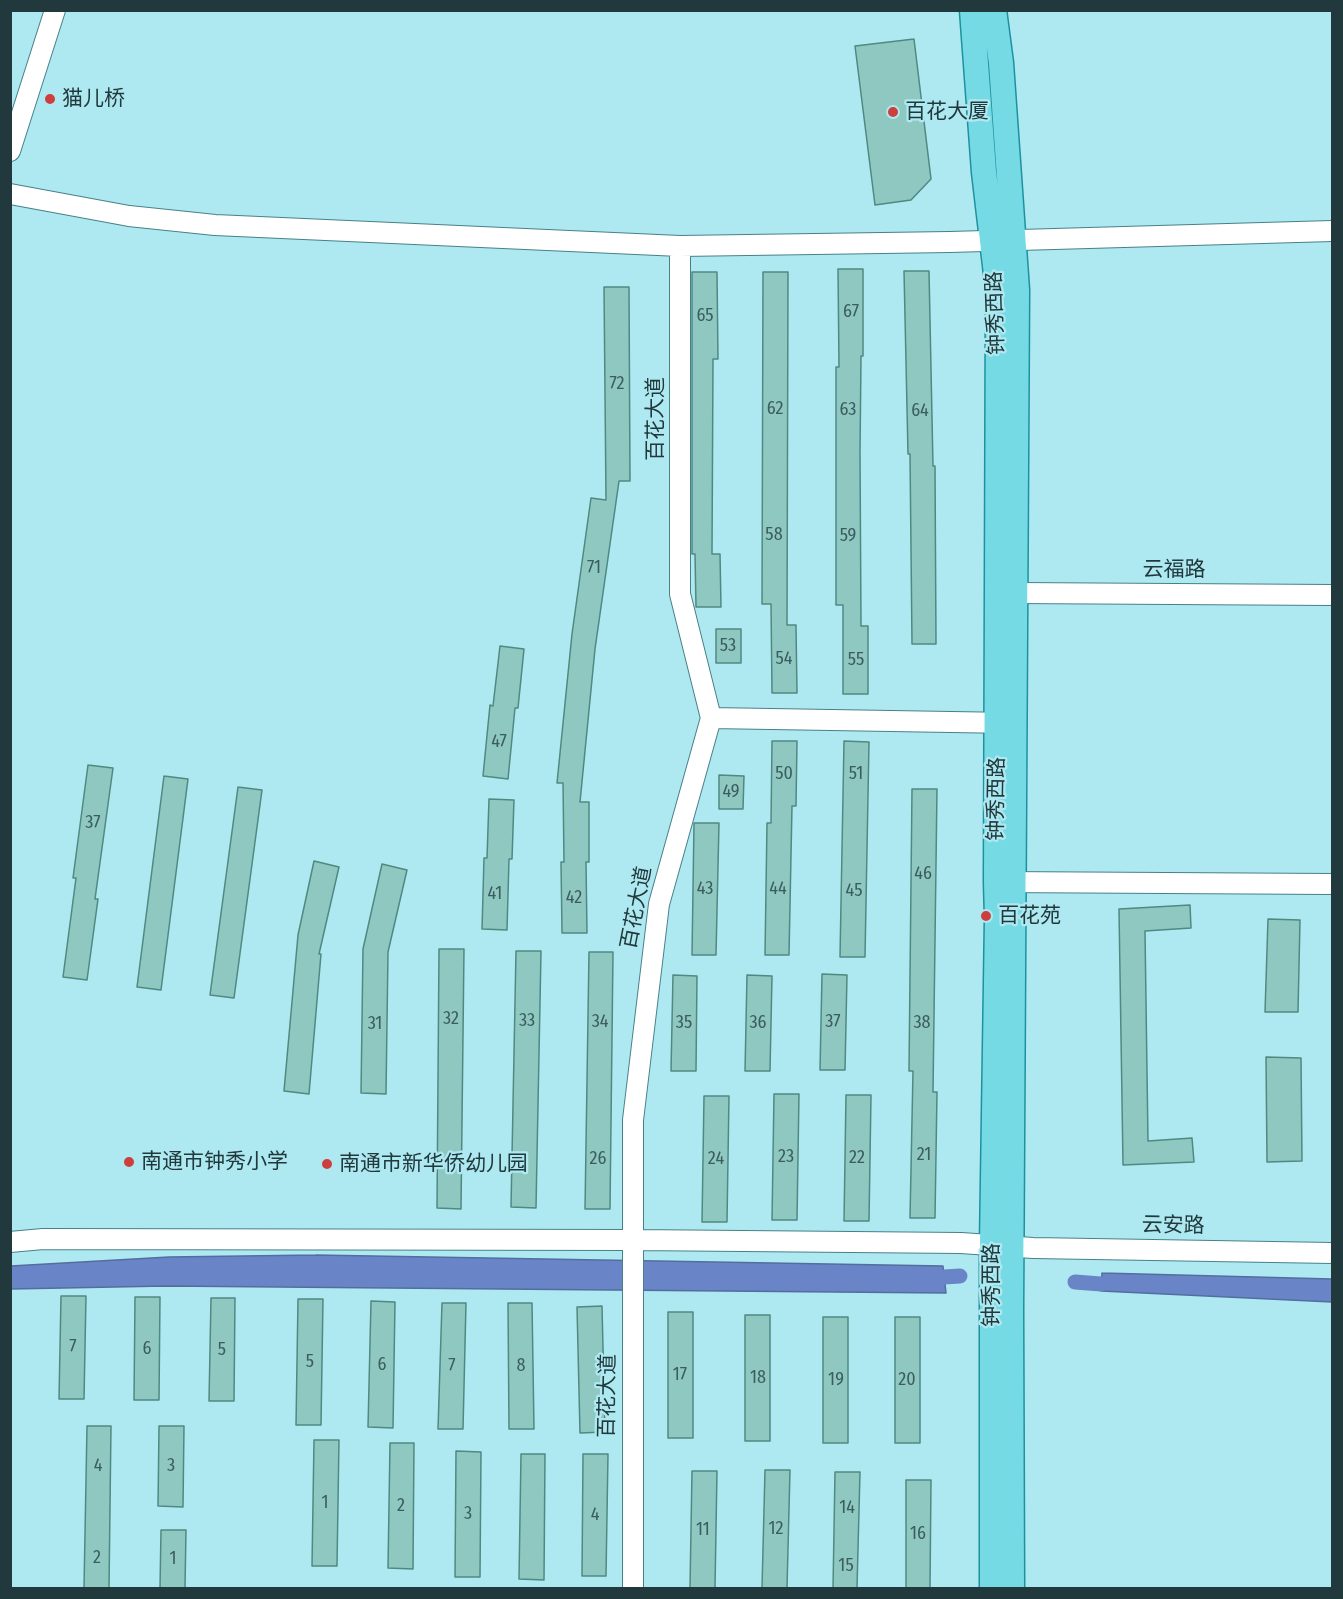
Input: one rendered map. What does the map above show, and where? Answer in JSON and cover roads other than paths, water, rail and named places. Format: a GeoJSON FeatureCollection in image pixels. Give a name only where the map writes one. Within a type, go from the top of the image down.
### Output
{"type":"FeatureCollection","features":[{"type":"Feature","properties":{"kind":"main road","name":"钟秀西路"},"geometry":{"type":"LineString","coordinates":[[972,10],[984,172],[1017,290],[1015,593],[1006,723]]}},
{"type":"Feature","properties":{"kind":"main road","name":"钟秀西路"},"geometry":{"type":"LineString","coordinates":[[992,1588],[1002,1246],[1006,723],[998,291],[1003,240],[1001,63],[994,10]]}},
{"type":"Feature","properties":{"kind":"main road","name":"钟秀西路"},"geometry":{"type":"LineString","coordinates":[[1002,1246],[1012,1588]]}},
{"type":"Feature","properties":{"kind":"street"},"geometry":{"type":"LineString","coordinates":[[10,151],[55,10]]}},
{"type":"Feature","properties":{"kind":"street"},"geometry":{"type":"LineString","coordinates":[[10,194],[129,216],[215,225],[680,246],[1332,231]]}},
{"type":"Feature","properties":{"kind":"street","name":"百花大道"},"geometry":{"type":"LineString","coordinates":[[633,1588],[633,1120],[659,904],[711,718],[680,594],[680,246]]}},
{"type":"Feature","properties":{"kind":"street","name":"云福路"},"geometry":{"type":"LineString","coordinates":[[1015,593],[1332,595]]}},
{"type":"Feature","properties":{"kind":"street"},"geometry":{"type":"LineString","coordinates":[[711,718],[1006,723]]}},
{"type":"Feature","properties":{"kind":"street"},"geometry":{"type":"LineString","coordinates":[[1005,882],[1332,884]]}},
{"type":"Feature","properties":{"kind":"street","name":"云安路"},"geometry":{"type":"LineString","coordinates":[[10,1242],[43,1239],[634,1247],[961,1244],[1033,1248],[1332,1253]]}},
{"type":"Feature","properties":{"kind":"water"},"geometry":{"type":"Polygon","coordinates":[[[316,1255],[943,1266],[946,1293],[166,1286],[11,1289],[11,1266],[169,1257],[316,1255]]]}},
{"type":"Feature","properties":{"kind":"water"},"geometry":{"type":"Polygon","coordinates":[[[1102,1273],[1332,1279],[1332,1302],[1101,1291],[1102,1273]]]}},
{"type":"Feature","properties":{"kind":"waterway"},"geometry":{"type":"LineString","coordinates":[[944,1277],[960,1276]]}},
{"type":"Feature","properties":{"kind":"waterway"},"geometry":{"type":"LineString","coordinates":[[1075,1282],[1101,1284]]}},
{"type":"Feature","properties":{"kind":"place","name":"猫儿桥"},"geometry":{"type":"Point","coordinates":[50,99]}},
{"type":"Feature","properties":{"kind":"place","name":"百花大厦"},"geometry":{"type":"Point","coordinates":[893,112]}},
{"type":"Feature","properties":{"kind":"place","name":"百花苑"},"geometry":{"type":"Point","coordinates":[986,916]}},
{"type":"Feature","properties":{"kind":"place","name":"南通市钟秀小学"},"geometry":{"type":"Point","coordinates":[129,1162]}},
{"type":"Feature","properties":{"kind":"place","name":"南通市新华侨幼儿园"},"geometry":{"type":"Point","coordinates":[327,1164]}}]}
